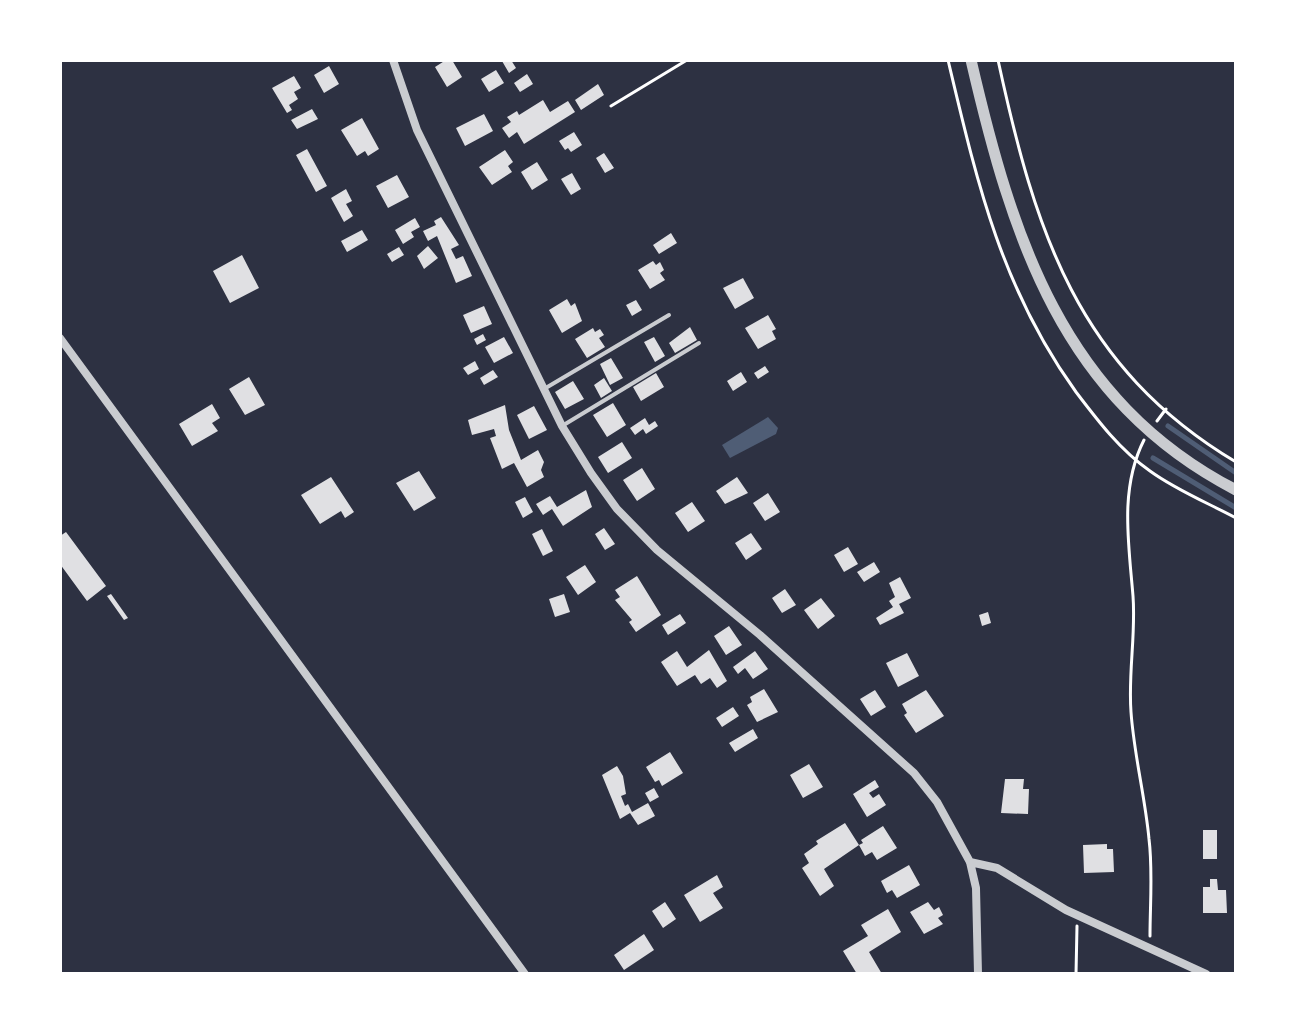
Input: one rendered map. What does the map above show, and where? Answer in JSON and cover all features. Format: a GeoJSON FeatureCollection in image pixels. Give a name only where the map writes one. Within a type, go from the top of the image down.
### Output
{"type":"FeatureCollection","features":[{"type":"Feature","properties":{"kind":"street"},"geometry":{"type":"LineString","coordinates":[[393,60],[417,130],[562,426],[596,481],[647,540],[914,773],[937,802],[970,862],[976,888],[978,974]]}},
{"type":"Feature","properties":{"kind":"street"},"geometry":{"type":"LineString","coordinates":[[971,60],[1003,189],[1045,295],[1085,361],[1150,431],[1184,458],[1236,490]]}},
{"type":"Feature","properties":{"kind":"street"},"geometry":{"type":"LineString","coordinates":[[60,338],[525,974]]}},
{"type":"Feature","properties":{"kind":"street"},"geometry":{"type":"LineString","coordinates":[[970,862],[997,868],[1077,915],[1206,974]]}},
{"type":"Feature","properties":{"kind":"lane"},"geometry":{"type":"LineString","coordinates":[[544,389],[669,315]]}},
{"type":"Feature","properties":{"kind":"lane"},"geometry":{"type":"LineString","coordinates":[[562,426],[699,343]]}},
{"type":"Feature","properties":{"kind":"path"},"geometry":{"type":"LineString","coordinates":[[611,106],[687,60]]}},
{"type":"Feature","properties":{"kind":"path"},"geometry":{"type":"LineString","coordinates":[[998,60],[1025,177],[1056,265],[1090,323],[1126,373],[1166,409],[1236,462]]}},
{"type":"Feature","properties":{"kind":"path"},"geometry":{"type":"LineString","coordinates":[[1150,948],[1149,839],[1131,712],[1129,673],[1134,623],[1128,537],[1135,460],[1166,409]]}},
{"type":"Feature","properties":{"kind":"path"},"geometry":{"type":"LineString","coordinates":[[1076,974],[1077,915]]}},
{"type":"Feature","properties":{"kind":"water"},"geometry":{"type":"Polygon","coordinates":[[[768,417],[778,428],[776,434],[730,458],[722,445],[768,417]]]}},
{"type":"Feature","properties":{"kind":"building"},"geometry":{"type":"Polygon","coordinates":[[[452,60],[462,77],[447,87],[435,67],[452,60]]]}},
{"type":"Feature","properties":{"kind":"building"},"geometry":{"type":"Polygon","coordinates":[[[511,60],[516,68],[509,73],[502,61],[511,60]]]}},
{"type":"Feature","properties":{"kind":"building"},"geometry":{"type":"Polygon","coordinates":[[[329,66],[339,84],[324,93],[314,75],[329,66]]]}},
{"type":"Feature","properties":{"kind":"building"},"geometry":{"type":"Polygon","coordinates":[[[496,70],[504,83],[489,92],[481,79],[496,70]]]}},
{"type":"Feature","properties":{"kind":"building"},"geometry":{"type":"Polygon","coordinates":[[[527,74],[533,84],[520,92],[514,83],[527,74]]]}},
{"type":"Feature","properties":{"kind":"building"},"geometry":{"type":"Polygon","coordinates":[[[294,76],[301,88],[294,92],[298,99],[289,105],[292,110],[287,113],[272,88],[294,76]]]}},
{"type":"Feature","properties":{"kind":"building"},"geometry":{"type":"Polygon","coordinates":[[[598,84],[604,95],[581,110],[575,100],[598,84]]]}},
{"type":"Feature","properties":{"kind":"building"},"geometry":{"type":"Polygon","coordinates":[[[543,100],[550,112],[568,101],[575,112],[524,144],[517,132],[509,138],[502,128],[511,122],[507,117],[517,111],[519,115],[543,100]]]}},
{"type":"Feature","properties":{"kind":"building"},"geometry":{"type":"Polygon","coordinates":[[[312,109],[318,119],[297,129],[291,120],[312,109]]]}},
{"type":"Feature","properties":{"kind":"building"},"geometry":{"type":"Polygon","coordinates":[[[484,114],[493,131],[465,146],[456,128],[484,114]]]}},
{"type":"Feature","properties":{"kind":"building"},"geometry":{"type":"Polygon","coordinates":[[[362,118],[379,149],[368,156],[365,151],[357,156],[341,130],[362,118]]]}},
{"type":"Feature","properties":{"kind":"building"},"geometry":{"type":"Polygon","coordinates":[[[574,132],[582,145],[571,152],[568,148],[565,150],[559,141],[574,132]]]}},
{"type":"Feature","properties":{"kind":"building"},"geometry":{"type":"Polygon","coordinates":[[[307,149],[327,186],[316,192],[296,155],[307,149]]]}},
{"type":"Feature","properties":{"kind":"building"},"geometry":{"type":"Polygon","coordinates":[[[505,150],[513,162],[508,166],[512,172],[492,185],[479,167],[505,150]]]}},
{"type":"Feature","properties":{"kind":"building"},"geometry":{"type":"Polygon","coordinates":[[[604,153],[614,168],[605,173],[596,158],[604,153]]]}},
{"type":"Feature","properties":{"kind":"building"},"geometry":{"type":"Polygon","coordinates":[[[537,162],[548,180],[532,190],[521,172],[537,162]]]}},
{"type":"Feature","properties":{"kind":"building"},"geometry":{"type":"Polygon","coordinates":[[[572,173],[581,189],[571,195],[561,179],[572,173]]]}},
{"type":"Feature","properties":{"kind":"building"},"geometry":{"type":"Polygon","coordinates":[[[397,175],[409,197],[388,208],[376,186],[397,175]]]}},
{"type":"Feature","properties":{"kind":"building"},"geometry":{"type":"Polygon","coordinates":[[[346,189],[352,201],[346,204],[353,216],[344,222],[331,198],[346,189]]]}},
{"type":"Feature","properties":{"kind":"building"},"geometry":{"type":"Polygon","coordinates":[[[441,217],[459,245],[451,249],[456,259],[463,256],[472,276],[456,283],[437,236],[428,241],[423,231],[436,225],[434,221],[441,217]]]}},
{"type":"Feature","properties":{"kind":"building"},"geometry":{"type":"Polygon","coordinates":[[[415,218],[420,227],[411,232],[414,237],[403,244],[395,230],[415,218]]]}},
{"type":"Feature","properties":{"kind":"building"},"geometry":{"type":"Polygon","coordinates":[[[362,230],[368,240],[347,252],[341,241],[362,230]]]}},
{"type":"Feature","properties":{"kind":"building"},"geometry":{"type":"Polygon","coordinates":[[[671,233],[677,243],[659,254],[653,245],[671,233]]]}},
{"type":"Feature","properties":{"kind":"building"},"geometry":{"type":"Polygon","coordinates":[[[428,246],[438,258],[424,269],[417,256],[428,246]]]}},
{"type":"Feature","properties":{"kind":"building"},"geometry":{"type":"Polygon","coordinates":[[[399,247],[404,255],[392,262],[387,254],[399,247]]]}},
{"type":"Feature","properties":{"kind":"building"},"geometry":{"type":"Polygon","coordinates":[[[242,255],[259,288],[230,303],[213,271],[242,255]]]}},
{"type":"Feature","properties":{"kind":"building"},"geometry":{"type":"Polygon","coordinates":[[[653,261],[656,265],[660,262],[664,270],[660,273],[665,280],[650,289],[638,270],[653,261]]]}},
{"type":"Feature","properties":{"kind":"building"},"geometry":{"type":"Polygon","coordinates":[[[743,278],[754,298],[735,309],[723,288],[743,278]]]}},
{"type":"Feature","properties":{"kind":"building"},"geometry":{"type":"Polygon","coordinates":[[[567,299],[571,306],[575,303],[582,321],[562,333],[549,310],[567,299]]]}},
{"type":"Feature","properties":{"kind":"building"},"geometry":{"type":"Polygon","coordinates":[[[636,300],[642,310],[632,316],[626,305],[636,300]]]}},
{"type":"Feature","properties":{"kind":"building"},"geometry":{"type":"Polygon","coordinates":[[[484,306],[492,324],[471,333],[463,315],[484,306]]]}},
{"type":"Feature","properties":{"kind":"building"},"geometry":{"type":"Polygon","coordinates":[[[768,315],[776,329],[772,331],[776,339],[758,349],[745,328],[768,315]]]}},
{"type":"Feature","properties":{"kind":"building"},"geometry":{"type":"Polygon","coordinates":[[[690,327],[697,340],[675,353],[669,343],[690,327]]]}},
{"type":"Feature","properties":{"kind":"building"},"geometry":{"type":"Polygon","coordinates":[[[593,328],[595,332],[600,329],[604,335],[599,338],[605,347],[587,358],[575,339],[593,328]]]}},
{"type":"Feature","properties":{"kind":"building"},"geometry":{"type":"Polygon","coordinates":[[[483,334],[486,340],[477,345],[474,339],[483,334]]]}},
{"type":"Feature","properties":{"kind":"building"},"geometry":{"type":"Polygon","coordinates":[[[504,337],[513,353],[494,363],[485,347],[504,337]]]}},
{"type":"Feature","properties":{"kind":"building"},"geometry":{"type":"Polygon","coordinates":[[[654,337],[665,356],[655,362],[644,342],[654,337]]]}},
{"type":"Feature","properties":{"kind":"building"},"geometry":{"type":"Polygon","coordinates":[[[611,358],[623,378],[610,385],[600,364],[611,358]]]}},
{"type":"Feature","properties":{"kind":"building"},"geometry":{"type":"Polygon","coordinates":[[[475,361],[479,369],[468,375],[463,368],[475,361]]]}},
{"type":"Feature","properties":{"kind":"building"},"geometry":{"type":"Polygon","coordinates":[[[765,366],[769,372],[758,379],[754,373],[765,366]]]}},
{"type":"Feature","properties":{"kind":"building"},"geometry":{"type":"Polygon","coordinates":[[[493,370],[498,377],[484,385],[480,378],[493,370]]]}},
{"type":"Feature","properties":{"kind":"building"},"geometry":{"type":"Polygon","coordinates":[[[741,372],[747,382],[733,391],[727,381],[741,372]]]}},
{"type":"Feature","properties":{"kind":"building"},"geometry":{"type":"Polygon","coordinates":[[[656,373],[664,387],[641,401],[633,387],[656,373]]]}},
{"type":"Feature","properties":{"kind":"building"},"geometry":{"type":"Polygon","coordinates":[[[249,377],[265,405],[245,415],[229,389],[249,377]]]}},
{"type":"Feature","properties":{"kind":"building"},"geometry":{"type":"Polygon","coordinates":[[[604,378],[612,391],[601,398],[594,385],[604,378]]]}},
{"type":"Feature","properties":{"kind":"building"},"geometry":{"type":"Polygon","coordinates":[[[573,381],[584,399],[565,409],[555,392],[573,381]]]}},
{"type":"Feature","properties":{"kind":"building"},"geometry":{"type":"Polygon","coordinates":[[[613,403],[626,425],[607,437],[593,415],[613,403]]]}},
{"type":"Feature","properties":{"kind":"building"},"geometry":{"type":"Polygon","coordinates":[[[212,404],[220,418],[212,423],[218,431],[192,446],[179,424],[212,404]]]}},
{"type":"Feature","properties":{"kind":"building"},"geometry":{"type":"Polygon","coordinates":[[[505,405],[509,430],[521,460],[538,450],[544,462],[541,470],[544,477],[527,487],[514,463],[502,469],[490,438],[496,436],[494,429],[472,435],[468,420],[505,405]]]}},
{"type":"Feature","properties":{"kind":"building"},"geometry":{"type":"Polygon","coordinates":[[[534,406],[547,430],[529,439],[517,415],[534,406]]]}},
{"type":"Feature","properties":{"kind":"building"},"geometry":{"type":"Polygon","coordinates":[[[645,418],[649,425],[655,421],[658,426],[646,434],[643,429],[635,435],[630,428],[645,418]]]}},
{"type":"Feature","properties":{"kind":"building"},"geometry":{"type":"Polygon","coordinates":[[[622,442],[632,458],[608,473],[598,457],[622,442]]]}},
{"type":"Feature","properties":{"kind":"building"},"geometry":{"type":"Polygon","coordinates":[[[642,468],[655,489],[637,501],[623,480],[642,468]]]}},
{"type":"Feature","properties":{"kind":"building"},"geometry":{"type":"Polygon","coordinates":[[[419,471],[436,498],[414,511],[396,483],[419,471]]]}},
{"type":"Feature","properties":{"kind":"building"},"geometry":{"type":"Polygon","coordinates":[[[331,477],[354,512],[345,518],[341,511],[320,524],[301,495],[331,477]]]}},
{"type":"Feature","properties":{"kind":"building"},"geometry":{"type":"Polygon","coordinates":[[[737,477],[748,493],[725,504],[716,491],[737,477]]]}},
{"type":"Feature","properties":{"kind":"building"},"geometry":{"type":"Polygon","coordinates":[[[586,490],[592,507],[563,526],[552,509],[543,515],[536,504],[550,496],[557,507],[586,490]]]}},
{"type":"Feature","properties":{"kind":"building"},"geometry":{"type":"Polygon","coordinates":[[[768,493],[780,512],[765,521],[753,503],[768,493]]]}},
{"type":"Feature","properties":{"kind":"building"},"geometry":{"type":"Polygon","coordinates":[[[525,497],[533,512],[523,518],[515,502],[525,497]]]}},
{"type":"Feature","properties":{"kind":"building"},"geometry":{"type":"Polygon","coordinates":[[[692,502],[705,521],[688,532],[675,513],[692,502]]]}},
{"type":"Feature","properties":{"kind":"building"},"geometry":{"type":"Polygon","coordinates":[[[604,528],[615,544],[605,550],[595,534],[604,528]]]}},
{"type":"Feature","properties":{"kind":"building"},"geometry":{"type":"Polygon","coordinates":[[[542,529],[553,551],[543,556],[532,534],[542,529]]]}},
{"type":"Feature","properties":{"kind":"building"},"geometry":{"type":"Polygon","coordinates":[[[66,532],[106,586],[87,601],[60,564],[60,536],[66,532]]]}},
{"type":"Feature","properties":{"kind":"building"},"geometry":{"type":"Polygon","coordinates":[[[751,533],[762,549],[746,560],[735,543],[751,533]]]}},
{"type":"Feature","properties":{"kind":"building"},"geometry":{"type":"Polygon","coordinates":[[[848,547],[858,564],[844,572],[834,555],[848,547]]]}},
{"type":"Feature","properties":{"kind":"building"},"geometry":{"type":"Polygon","coordinates":[[[874,562],[880,572],[864,582],[857,572],[874,562]]]}},
{"type":"Feature","properties":{"kind":"building"},"geometry":{"type":"Polygon","coordinates":[[[585,565],[596,582],[578,595],[566,577],[585,565]]]}},
{"type":"Feature","properties":{"kind":"building"},"geometry":{"type":"Polygon","coordinates":[[[637,576],[661,615],[636,632],[629,622],[632,620],[615,600],[620,597],[615,590],[637,576]]]}},
{"type":"Feature","properties":{"kind":"building"},"geometry":{"type":"Polygon","coordinates":[[[900,577],[911,598],[899,604],[904,613],[880,625],[876,618],[893,607],[889,601],[895,597],[889,583],[900,577]]]}},
{"type":"Feature","properties":{"kind":"building"},"geometry":{"type":"Polygon","coordinates":[[[785,589],[796,605],[782,613],[772,598],[785,589]]]}},
{"type":"Feature","properties":{"kind":"building"},"geometry":{"type":"Polygon","coordinates":[[[111,594],[128,618],[124,620],[107,596],[111,594]]]}},
{"type":"Feature","properties":{"kind":"building"},"geometry":{"type":"Polygon","coordinates":[[[564,594],[570,612],[555,617],[549,599],[564,594]]]}},
{"type":"Feature","properties":{"kind":"building"},"geometry":{"type":"Polygon","coordinates":[[[821,598],[835,616],[818,629],[804,610],[821,598]]]}},
{"type":"Feature","properties":{"kind":"building"},"geometry":{"type":"Polygon","coordinates":[[[988,612],[991,623],[982,626],[979,615],[988,612]]]}},
{"type":"Feature","properties":{"kind":"building"},"geometry":{"type":"Polygon","coordinates":[[[680,614],[686,623],[668,635],[662,625],[680,614]]]}},
{"type":"Feature","properties":{"kind":"building"},"geometry":{"type":"Polygon","coordinates":[[[729,626],[742,645],[726,655],[714,636],[729,626]]]}},
{"type":"Feature","properties":{"kind":"building"},"geometry":{"type":"Polygon","coordinates":[[[709,650],[727,681],[717,688],[710,678],[701,684],[695,675],[677,686],[661,662],[677,651],[687,667],[709,650]]]}},
{"type":"Feature","properties":{"kind":"building"},"geometry":{"type":"Polygon","coordinates":[[[755,651],[768,669],[753,679],[745,668],[738,674],[733,667],[755,651]]]}},
{"type":"Feature","properties":{"kind":"building"},"geometry":{"type":"Polygon","coordinates":[[[907,653],[919,676],[898,687],[886,663],[907,653]]]}},
{"type":"Feature","properties":{"kind":"building"},"geometry":{"type":"Polygon","coordinates":[[[764,689],[778,712],[757,722],[747,705],[752,702],[750,697],[764,689]]]}},
{"type":"Feature","properties":{"kind":"building"},"geometry":{"type":"Polygon","coordinates":[[[875,690],[886,707],[871,716],[860,699],[875,690]]]}},
{"type":"Feature","properties":{"kind":"building"},"geometry":{"type":"Polygon","coordinates":[[[926,690],[944,716],[916,733],[904,715],[907,713],[902,704],[926,690]]]}},
{"type":"Feature","properties":{"kind":"building"},"geometry":{"type":"Polygon","coordinates":[[[733,707],[739,716],[722,727],[716,718],[733,707]]]}},
{"type":"Feature","properties":{"kind":"building"},"geometry":{"type":"Polygon","coordinates":[[[753,729],[758,738],[735,752],[729,743],[753,729]]]}},
{"type":"Feature","properties":{"kind":"building"},"geometry":{"type":"Polygon","coordinates":[[[670,752],[683,773],[662,786],[659,780],[655,782],[646,767],[670,752]]]}},
{"type":"Feature","properties":{"kind":"building"},"geometry":{"type":"Polygon","coordinates":[[[809,764],[823,787],[803,798],[790,775],[809,764]]]}},
{"type":"Feature","properties":{"kind":"building"},"geometry":{"type":"Polygon","coordinates":[[[617,766],[623,776],[626,794],[621,796],[625,806],[628,804],[632,812],[648,803],[655,816],[638,825],[630,813],[620,819],[602,775],[617,766]]]}},
{"type":"Feature","properties":{"kind":"building"},"geometry":{"type":"Polygon","coordinates":[[[1005,779],[1024,779],[1023,789],[1029,789],[1028,814],[1001,813],[1005,779]]]}},
{"type":"Feature","properties":{"kind":"building"},"geometry":{"type":"Polygon","coordinates":[[[875,780],[879,787],[869,793],[873,798],[879,794],[886,805],[867,817],[853,794],[875,780]]]}},
{"type":"Feature","properties":{"kind":"building"},"geometry":{"type":"Polygon","coordinates":[[[654,788],[659,797],[650,802],[645,793],[654,788]]]}},
{"type":"Feature","properties":{"kind":"building"},"geometry":{"type":"Polygon","coordinates":[[[845,823],[859,845],[824,869],[834,886],[820,896],[802,868],[809,863],[804,854],[818,844],[816,841],[845,823]]]}},
{"type":"Feature","properties":{"kind":"building"},"geometry":{"type":"Polygon","coordinates":[[[883,826],[897,848],[877,860],[872,852],[865,856],[859,845],[863,843],[861,840],[883,826]]]}},
{"type":"Feature","properties":{"kind":"building"},"geometry":{"type":"Polygon","coordinates":[[[1203,830],[1217,830],[1217,859],[1203,859],[1203,830]]]}},
{"type":"Feature","properties":{"kind":"building"},"geometry":{"type":"Polygon","coordinates":[[[1107,844],[1107,849],[1113,849],[1114,872],[1084,873],[1083,845],[1107,844]]]}},
{"type":"Feature","properties":{"kind":"building"},"geometry":{"type":"Polygon","coordinates":[[[909,865],[920,885],[897,898],[892,890],[887,893],[881,881],[909,865]]]}},
{"type":"Feature","properties":{"kind":"building"},"geometry":{"type":"Polygon","coordinates":[[[717,875],[723,887],[713,893],[723,908],[700,922],[684,895],[717,875]]]}},
{"type":"Feature","properties":{"kind":"building"},"geometry":{"type":"Polygon","coordinates":[[[1210,879],[1217,879],[1218,890],[1226,890],[1227,913],[1203,913],[1203,887],[1210,887],[1210,879]]]}},
{"type":"Feature","properties":{"kind":"building"},"geometry":{"type":"Polygon","coordinates":[[[665,902],[676,919],[663,928],[652,911],[665,902]]]}},
{"type":"Feature","properties":{"kind":"building"},"geometry":{"type":"Polygon","coordinates":[[[928,902],[934,910],[939,907],[943,915],[938,918],[943,924],[924,934],[910,912],[928,902]]]}},
{"type":"Feature","properties":{"kind":"building"},"geometry":{"type":"Polygon","coordinates":[[[888,909],[901,932],[869,952],[882,974],[857,974],[843,951],[868,936],[861,925],[888,909]]]}},
{"type":"Feature","properties":{"kind":"building"},"geometry":{"type":"Polygon","coordinates":[[[644,934],[654,950],[624,970],[614,955],[644,934]]]}},
{"type":"Feature","properties":{"kind":"waterway"},"geometry":{"type":"LineString","coordinates":[[1168,426],[1236,473]]}},
{"type":"Feature","properties":{"kind":"waterway"},"geometry":{"type":"LineString","coordinates":[[1153,458],[1236,508]]}}]}
